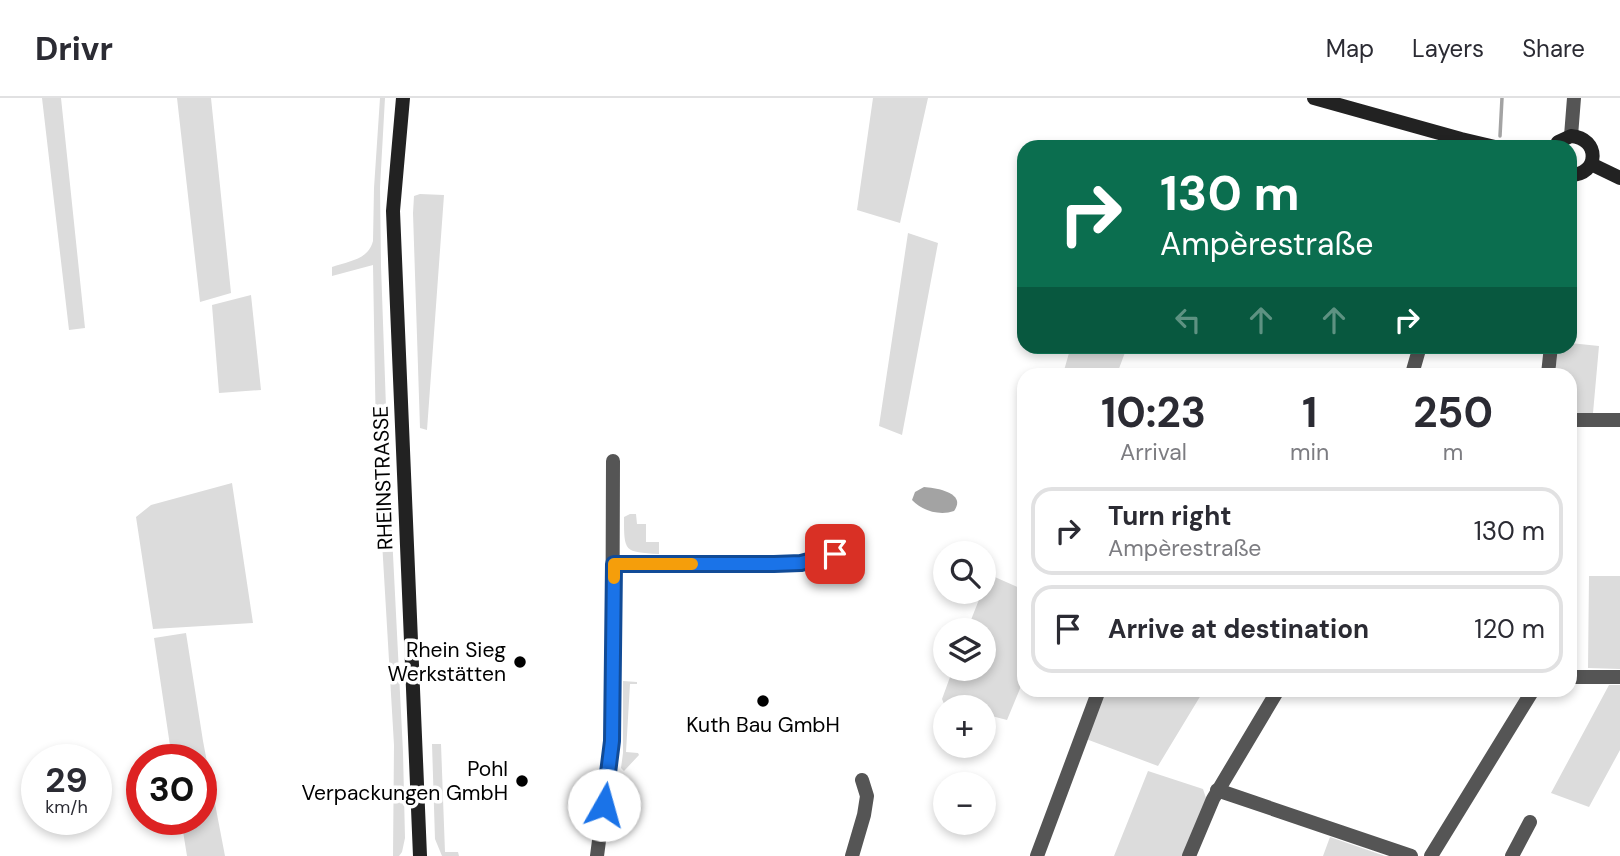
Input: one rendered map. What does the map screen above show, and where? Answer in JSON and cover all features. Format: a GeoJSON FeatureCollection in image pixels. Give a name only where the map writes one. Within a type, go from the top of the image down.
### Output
{"type":"FeatureCollection","features":[{"type":"Feature","properties":{"kind":"main road","name":"RHEINSTRASSE"},"geometry":{"type":"LineString","coordinates":[[403,98],[393,211],[420,856]]}},
{"type":"Feature","properties":{"kind":"main road"},"geometry":{"type":"LineString","coordinates":[[1315,98],[1464,140]]}},
{"type":"Feature","properties":{"kind":"main road"},"geometry":{"type":"LineString","coordinates":[[1562,140],[1577,136],[1589,144],[1591,164],[1577,174]]}},
{"type":"Feature","properties":{"kind":"main road"},"geometry":{"type":"LineString","coordinates":[[1591,164],[1620,178]]}},
{"type":"Feature","properties":{"kind":"street"},"geometry":{"type":"LineString","coordinates":[[1571,136],[1574,98]]}},
{"type":"Feature","properties":{"kind":"street"},"geometry":{"type":"LineString","coordinates":[[1577,420],[1620,420]]}},
{"type":"Feature","properties":{"kind":"street"},"geometry":{"type":"LineString","coordinates":[[597,856],[612,741],[614,461]]}},
{"type":"Feature","properties":{"kind":"street"},"geometry":{"type":"LineString","coordinates":[[614,564],[801,563],[835,554]]}},
{"type":"Feature","properties":{"kind":"street"},"geometry":{"type":"LineString","coordinates":[[1577,677],[1620,677]]}},
{"type":"Feature","properties":{"kind":"street"},"geometry":{"type":"LineString","coordinates":[[1037,856],[1096,697]]}},
{"type":"Feature","properties":{"kind":"street"},"geometry":{"type":"LineString","coordinates":[[1189,856],[1217,790],[1274,697]]}},
{"type":"Feature","properties":{"kind":"street"},"geometry":{"type":"LineString","coordinates":[[1431,856],[1528,697]]}},
{"type":"Feature","properties":{"kind":"street"},"geometry":{"type":"LineString","coordinates":[[852,856],[867,796],[862,780]]}},
{"type":"Feature","properties":{"kind":"street"},"geometry":{"type":"LineString","coordinates":[[1217,790],[1411,856]]}},
{"type":"Feature","properties":{"kind":"street"},"geometry":{"type":"LineString","coordinates":[[1512,856],[1530,822]]}},
{"type":"Feature","properties":{"kind":"shaded area"},"geometry":{"type":"Polygon","coordinates":[[[42,98],[61,98],[85,328],[69,330],[42,98]]]}},
{"type":"Feature","properties":{"kind":"shaded area"},"geometry":{"type":"Polygon","coordinates":[[[177,98],[211,98],[231,293],[200,302],[177,98]]]}},
{"type":"Feature","properties":{"kind":"shaded area"},"geometry":{"type":"Polygon","coordinates":[[[380,98],[385,98],[380,187],[381,266],[403,752],[405,838],[399,856],[393,856],[394,745],[376,440],[373,265],[332,276],[332,267],[362,256],[373,241],[380,98]]]}},
{"type":"Feature","properties":{"kind":"shaded area"},"geometry":{"type":"Polygon","coordinates":[[[873,98],[928,98],[900,223],[857,210],[873,98]]]}},
{"type":"Feature","properties":{"kind":"shaded area"},"geometry":{"type":"Polygon","coordinates":[[[444,195],[427,430],[420,428],[413,213],[414,196],[444,195]]]}},
{"type":"Feature","properties":{"kind":"shaded area"},"geometry":{"type":"Polygon","coordinates":[[[908,233],[938,243],[902,435],[879,426],[908,233]]]}},
{"type":"Feature","properties":{"kind":"shaded area"},"geometry":{"type":"Polygon","coordinates":[[[251,295],[261,390],[219,393],[212,305],[251,295]]]}},
{"type":"Feature","properties":{"kind":"shaded area"},"geometry":{"type":"Polygon","coordinates":[[[1577,344],[1599,346],[1593,413],[1577,413],[1577,368],[1556,368],[1557,354],[1577,354],[1577,344]]]}},
{"type":"Feature","properties":{"kind":"shaded area"},"geometry":{"type":"Polygon","coordinates":[[[1069,354],[1124,354],[1119,368],[1065,368],[1069,354]]]}},
{"type":"Feature","properties":{"kind":"shaded area"},"geometry":{"type":"Polygon","coordinates":[[[232,483],[253,623],[153,629],[136,517],[151,505],[232,483]]]}},
{"type":"Feature","properties":{"kind":"shaded area"},"geometry":{"type":"Polygon","coordinates":[[[924,487],[943,490],[954,496],[957,505],[954,511],[937,513],[916,504],[912,500],[915,492],[924,487]]]}},
{"type":"Feature","properties":{"kind":"shaded area"},"geometry":{"type":"Polygon","coordinates":[[[636,514],[637,524],[646,524],[646,542],[659,542],[659,554],[628,548],[624,517],[636,514]]]}},
{"type":"Feature","properties":{"kind":"shaded area"},"geometry":{"type":"Polygon","coordinates":[[[1589,576],[1620,576],[1620,669],[1588,668],[1589,576]]]}},
{"type":"Feature","properties":{"kind":"shaded area"},"geometry":{"type":"Polygon","coordinates":[[[996,578],[1017,587],[1017,696],[1007,720],[996,717],[996,695],[943,695],[949,681],[996,681],[996,618],[972,618],[977,604],[996,604],[996,578]]]}},
{"type":"Feature","properties":{"kind":"shaded area"},"geometry":{"type":"Polygon","coordinates":[[[186,633],[204,744],[170,744],[154,638],[186,633]]]}},
{"type":"Feature","properties":{"kind":"shaded area"},"geometry":{"type":"Polygon","coordinates":[[[623,681],[637,682],[630,684],[626,752],[639,755],[624,771],[621,768],[623,681]]]}},
{"type":"Feature","properties":{"kind":"shaded area"},"geometry":{"type":"Polygon","coordinates":[[[1609,685],[1620,685],[1620,750],[1589,807],[1551,793],[1609,685]]]}},
{"type":"Feature","properties":{"kind":"shaded area"},"geometry":{"type":"Polygon","coordinates":[[[1101,697],[1200,697],[1158,766],[1086,739],[1101,697]]]}},
{"type":"Feature","properties":{"kind":"shaded area"},"geometry":{"type":"Polygon","coordinates":[[[432,744],[441,744],[445,852],[458,852],[459,856],[442,856],[435,839],[432,744]]]}},
{"type":"Feature","properties":{"kind":"shaded area"},"geometry":{"type":"Polygon","coordinates":[[[1148,771],[1203,789],[1207,801],[1184,856],[1114,856],[1148,771]]]}},
{"type":"Feature","properties":{"kind":"shaded area"},"geometry":{"type":"Polygon","coordinates":[[[217,814],[225,856],[187,856],[184,835],[217,835],[217,814]]]}},
{"type":"Feature","properties":{"kind":"shaded area"},"geometry":{"type":"Polygon","coordinates":[[[1330,837],[1385,856],[1323,856],[1330,837]]]}},
{"type":"Feature","properties":{"kind":"waterway"},"geometry":{"type":"LineString","coordinates":[[1500,136],[1502,98]]}},
{"type":"Feature","properties":{"kind":"slow traffic"},"geometry":{"type":"LineString","coordinates":[[614,578],[614,564],[692,564]]}},
{"type":"Feature","properties":{"kind":"place","name":"Rhein Sieg Werkstätten"},"geometry":{"type":"Point","coordinates":[520,662]}},
{"type":"Feature","properties":{"kind":"place","name":"Kuth Bau GmbH"},"geometry":{"type":"Point","coordinates":[763,701]}},
{"type":"Feature","properties":{"kind":"place","name":"Pohl Verpackungen GmbH"},"geometry":{"type":"Point","coordinates":[522,781]}},
{"type":"Feature","properties":{"kind":"route"},"geometry":{"type":"LineString","coordinates":[[604,805],[612,741],[614,564],[801,563],[835,554]]}}]}
